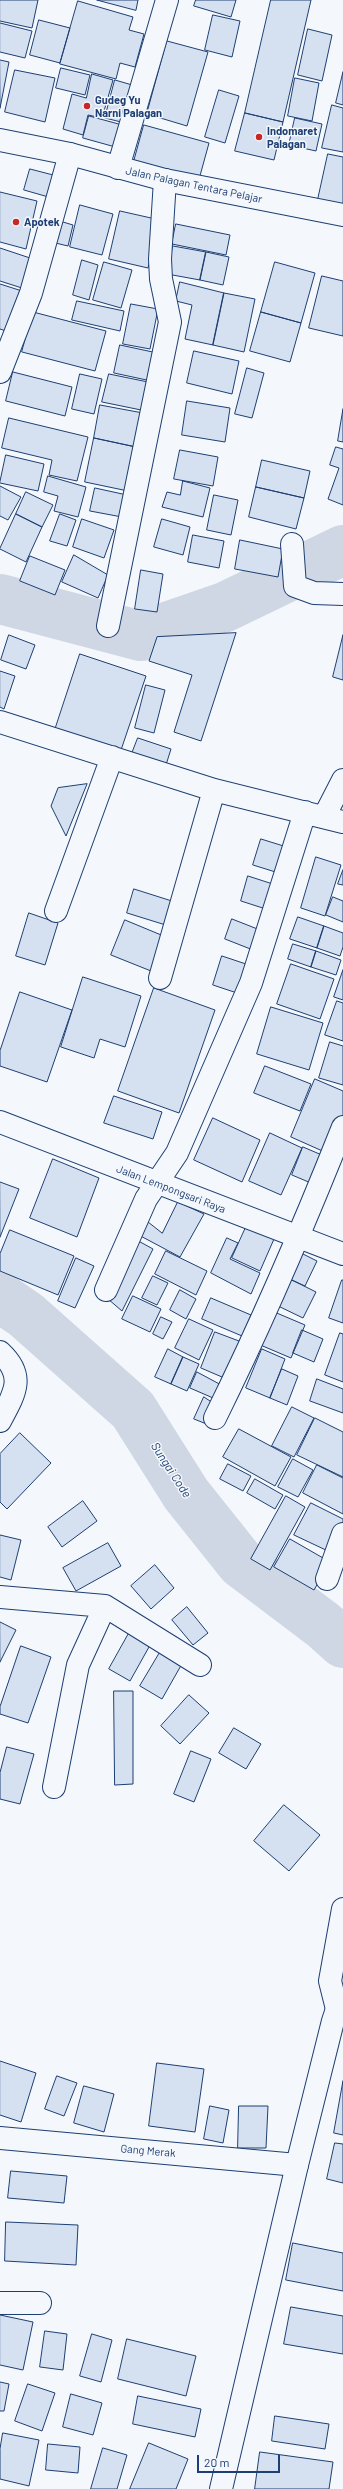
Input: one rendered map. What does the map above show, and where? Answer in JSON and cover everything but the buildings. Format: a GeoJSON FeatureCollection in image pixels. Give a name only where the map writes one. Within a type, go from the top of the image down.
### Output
{"type":"FeatureCollection","features":[{"type":"Feature","properties":{"kind":"street"},"geometry":{"type":"LineString","coordinates":[[118,168],[168,0]]}},
{"type":"Feature","properties":{"kind":"street","name":"Jalan Palagan Tentara Pelajar"},"geometry":{"type":"LineString","coordinates":[[0,140],[70,154],[165,180],[343,215]]}},
{"type":"Feature","properties":{"kind":"street"},"geometry":{"type":"LineString","coordinates":[[0,372],[31,293],[70,154]]}},
{"type":"Feature","properties":{"kind":"street"},"geometry":{"type":"LineString","coordinates":[[108,626],[170,322],[160,259],[165,180]]}},
{"type":"Feature","properties":{"kind":"street"},"geometry":{"type":"LineString","coordinates":[[291,550],[295,586],[314,593],[343,594]]}},
{"type":"Feature","properties":{"kind":"street"},"geometry":{"type":"LineString","coordinates":[[0,722],[214,790],[324,817]]}},
{"type":"Feature","properties":{"kind":"street"},"geometry":{"type":"LineString","coordinates":[[56,911],[112,757]]}},
{"type":"Feature","properties":{"kind":"street"},"geometry":{"type":"LineString","coordinates":[[106,1290],[146,1199],[178,1153],[324,817],[343,780]]}},
{"type":"Feature","properties":{"kind":"street"},"geometry":{"type":"LineString","coordinates":[[160,978],[214,790]]}},
{"type":"Feature","properties":{"kind":"street","name":"Jalan Lempongsari Raya"},"geometry":{"type":"LineString","coordinates":[[0,1122],[343,1254]]}},
{"type":"Feature","properties":{"kind":"street"},"geometry":{"type":"LineString","coordinates":[[215,1418],[242,1363],[296,1237],[312,1206],[343,1127]]}},
{"type":"Feature","properties":{"kind":"street"},"geometry":{"type":"LineString","coordinates":[[0,1352],[14,1367],[16,1383],[13,1397],[0,1421]]}},
{"type":"Feature","properties":{"kind":"street"},"geometry":{"type":"LineString","coordinates":[[327,1579],[343,1534]]}},
{"type":"Feature","properties":{"kind":"street"},"geometry":{"type":"LineString","coordinates":[[0,1597],[105,1606],[200,1665]]}},
{"type":"Feature","properties":{"kind":"street"},"geometry":{"type":"LineString","coordinates":[[54,1787],[78,1665],[105,1606]]}},
{"type":"Feature","properties":{"kind":"street"},"geometry":{"type":"LineString","coordinates":[[221,2489],[297,2165],[340,2005],[330,1981],[343,1908]]}},
{"type":"Feature","properties":{"kind":"street","name":"Gang Merak"},"geometry":{"type":"LineString","coordinates":[[0,2138],[297,2165]]}},
{"type":"Feature","properties":{"kind":"street"},"geometry":{"type":"LineString","coordinates":[[0,2304],[40,2303]]}},
{"type":"Feature","properties":{"kind":"waterway"},"geometry":{"type":"LineString","coordinates":[[0,599],[141,636],[225,607],[343,550]]}},
{"type":"Feature","properties":{"kind":"waterway","name":"Sungai Code"},"geometry":{"type":"LineString","coordinates":[[0,1297],[26,1315],[133,1410],[186,1494],[241,1563],[323,1625],[343,1643]]}},
{"type":"Feature","properties":{"kind":"place","name":"Gudeg Yu Narni Palagan"},"geometry":{"type":"Point","coordinates":[87,106]}},
{"type":"Feature","properties":{"kind":"place","name":"Indomaret Palagan"},"geometry":{"type":"Point","coordinates":[259,137]}},
{"type":"Feature","properties":{"kind":"place","name":"Apotek"},"geometry":{"type":"Point","coordinates":[16,222]}}]}
